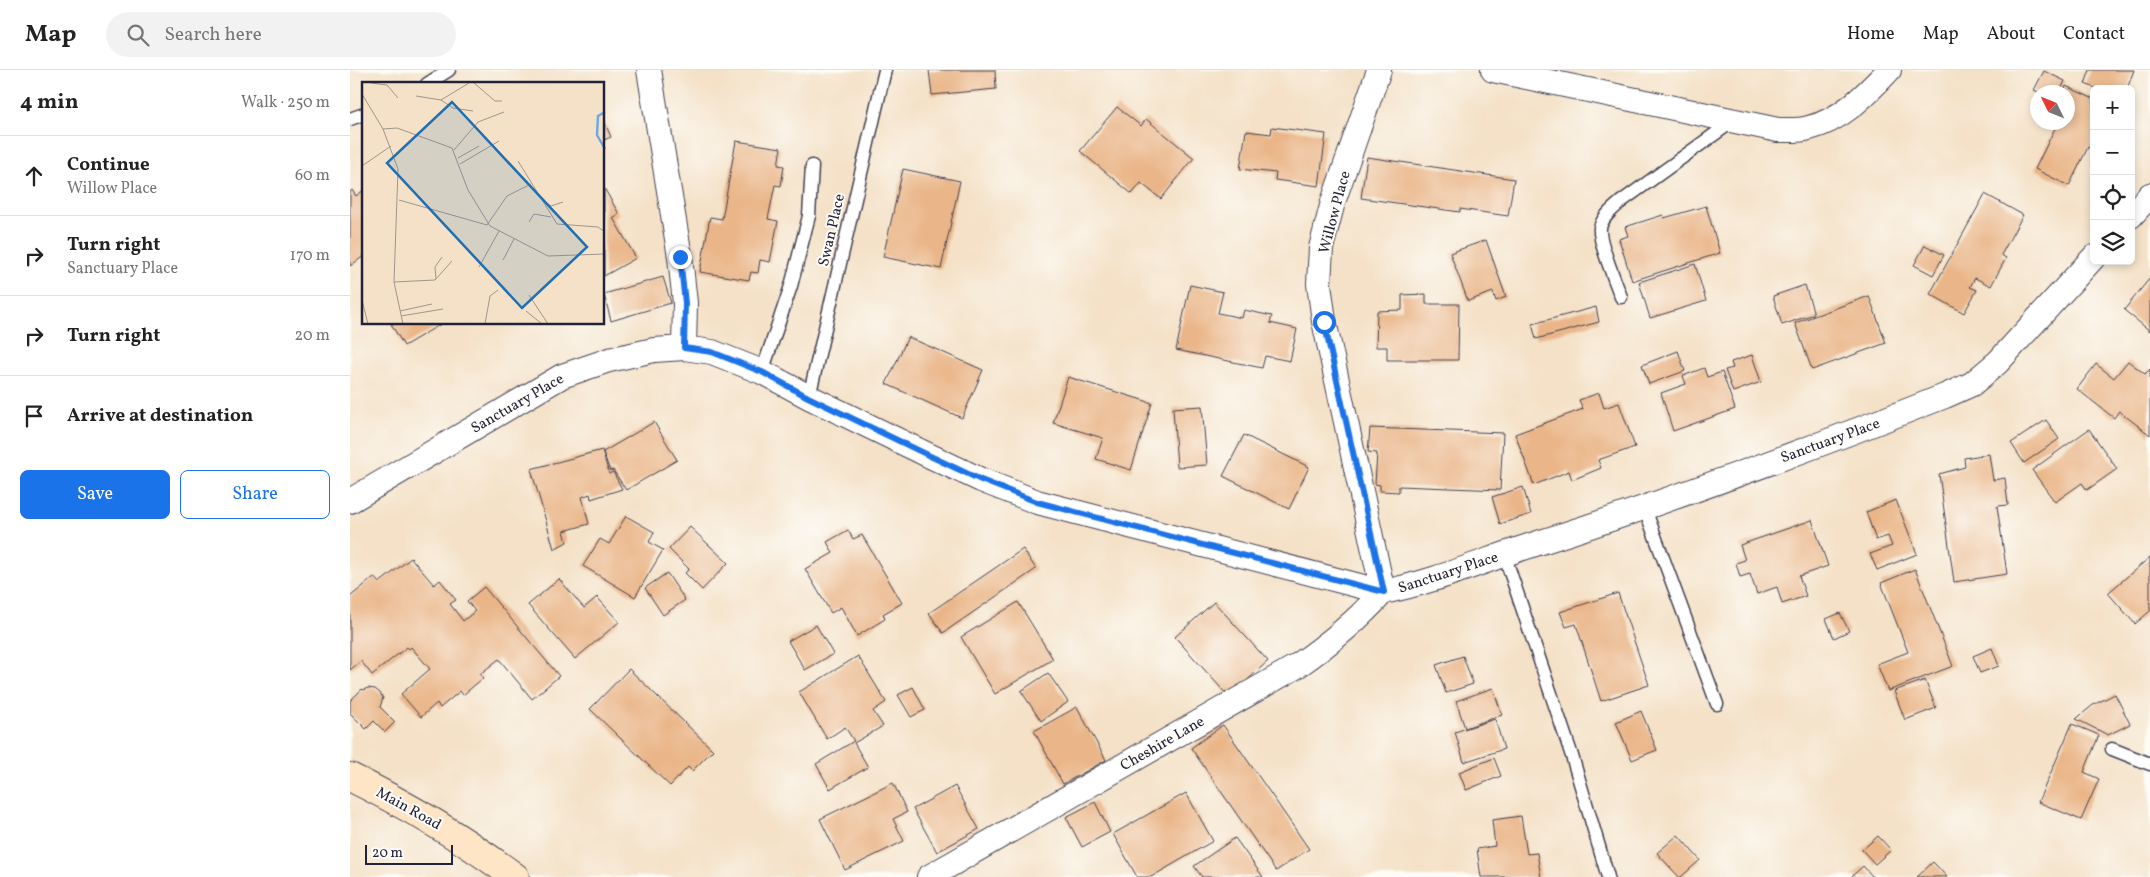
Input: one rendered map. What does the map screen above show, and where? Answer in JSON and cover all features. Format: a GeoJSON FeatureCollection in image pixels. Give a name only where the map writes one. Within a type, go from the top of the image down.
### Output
{"type":"FeatureCollection","features":[{"type":"Feature","properties":{"kind":"main road","name":"Main Road"},"geometry":{"type":"LineString","coordinates":[[350,777],[401,802],[467,842],[515,877]]}},
{"type":"Feature","properties":{"kind":"street"},"geometry":{"type":"LineString","coordinates":[[649,70],[680,257],[685,303],[684,348]]}},
{"type":"Feature","properties":{"kind":"street","name":"Willow Place"},"geometry":{"type":"LineString","coordinates":[[1379,70],[1333,202],[1321,248],[1319,284],[1324,322],[1384,592]]}},
{"type":"Feature","properties":{"kind":"street"},"geometry":{"type":"LineString","coordinates":[[1493,70],[1556,76],[1733,121],[1778,130],[1808,129],[1832,119],[1860,101],[1889,70]]}},
{"type":"Feature","properties":{"kind":"street"},"geometry":{"type":"LineString","coordinates":[[2135,212],[2150,195]]}},
{"type":"Feature","properties":{"kind":"street","name":"Sanctuary Place"},"geometry":{"type":"LineString","coordinates":[[350,501],[562,376],[609,360],[654,350],[684,348],[712,352],[762,372],[808,397],[981,480],[1037,502],[1384,592],[1412,586],[1504,554],[1645,509],[1906,412],[1972,384],[1998,362],[2090,261]]}},
{"type":"Feature","properties":{"kind":"street","name":"Cheshire Lane"},"geometry":{"type":"LineString","coordinates":[[929,877],[1297,666],[1334,640],[1384,592]]}},
{"type":"Feature","properties":{"kind":"lane"},"geometry":{"type":"LineString","coordinates":[[430,82],[449,70]]}},
{"type":"Feature","properties":{"kind":"lane","name":"Swan Place"},"geometry":{"type":"LineString","coordinates":[[808,397],[885,70]]}},
{"type":"Feature","properties":{"kind":"lane"},"geometry":{"type":"LineString","coordinates":[[350,119],[362,115]]}},
{"type":"Feature","properties":{"kind":"lane"},"geometry":{"type":"LineString","coordinates":[[1621,297],[1602,242],[1600,229],[1606,216],[1622,201],[1733,121]]}},
{"type":"Feature","properties":{"kind":"lane"},"geometry":{"type":"LineString","coordinates":[[762,372],[791,286],[807,224],[812,166]]}},
{"type":"Feature","properties":{"kind":"lane"},"geometry":{"type":"LineString","coordinates":[[1645,509],[1717,704]]}},
{"type":"Feature","properties":{"kind":"lane"},"geometry":{"type":"LineString","coordinates":[[1504,554],[1572,756],[1608,877]]}},
{"type":"Feature","properties":{"kind":"lane"},"geometry":{"type":"LineString","coordinates":[[2112,749],[2150,764]]}},
{"type":"Feature","properties":{"kind":"building"},"geometry":{"type":"Polygon","coordinates":[[[929,70],[995,70],[996,89],[932,95],[929,70]]]}},
{"type":"Feature","properties":{"kind":"building"},"geometry":{"type":"Polygon","coordinates":[[[2090,70],[2134,70],[2128,85],[2090,86],[2085,84],[2090,70]]]}},
{"type":"Feature","properties":{"kind":"building"},"geometry":{"type":"Polygon","coordinates":[[[2044,71],[2065,81],[2063,85],[2037,85],[2044,71]]]}},
{"type":"Feature","properties":{"kind":"building"},"geometry":{"type":"Polygon","coordinates":[[[2075,90],[2090,97],[2090,148],[2088,147],[2069,186],[2035,169],[2054,130],[2075,130],[2075,90]]]}},
{"type":"Feature","properties":{"kind":"building"},"geometry":{"type":"Polygon","coordinates":[[[1117,107],[1141,126],[1146,119],[1194,158],[1161,199],[1141,183],[1132,194],[1080,151],[1117,107]]]}},
{"type":"Feature","properties":{"kind":"building"},"geometry":{"type":"Polygon","coordinates":[[[605,123],[611,137],[605,140],[605,123]]]}},
{"type":"Feature","properties":{"kind":"building"},"geometry":{"type":"Polygon","coordinates":[[[1272,127],[1326,134],[1319,186],[1275,180],[1276,173],[1240,169],[1246,131],[1271,134],[1272,127]]]}},
{"type":"Feature","properties":{"kind":"building"},"geometry":{"type":"Polygon","coordinates":[[[736,141],[781,148],[778,165],[784,166],[781,186],[775,185],[768,219],[778,221],[770,262],[760,260],[758,273],[751,272],[749,280],[700,272],[710,217],[722,219],[736,141]]]}},
{"type":"Feature","properties":{"kind":"building"},"geometry":{"type":"Polygon","coordinates":[[[1367,157],[1514,179],[1508,216],[1460,209],[1460,212],[1361,198],[1367,157]]]}},
{"type":"Feature","properties":{"kind":"building"},"geometry":{"type":"Polygon","coordinates":[[[903,169],[960,181],[941,269],[883,257],[903,169]]]}},
{"type":"Feature","properties":{"kind":"building"},"geometry":{"type":"Polygon","coordinates":[[[352,190],[356,196],[362,192],[362,257],[350,266],[350,192],[352,190]]]}},
{"type":"Feature","properties":{"kind":"building"},"geometry":{"type":"Polygon","coordinates":[[[605,190],[619,214],[613,218],[636,258],[605,275],[605,190]]]}},
{"type":"Feature","properties":{"kind":"building"},"geometry":{"type":"Polygon","coordinates":[[[1985,194],[2023,215],[2001,255],[2006,258],[1991,286],[1975,278],[1970,287],[1977,290],[1964,313],[1930,294],[1985,194]]]}},
{"type":"Feature","properties":{"kind":"building"},"geometry":{"type":"Polygon","coordinates":[[[1706,206],[1720,253],[1632,281],[1619,239],[1628,236],[1625,227],[1663,215],[1664,218],[1706,206]]]}},
{"type":"Feature","properties":{"kind":"building"},"geometry":{"type":"Polygon","coordinates":[[[1486,240],[1506,297],[1496,301],[1493,292],[1468,301],[1450,253],[1486,240]]]}},
{"type":"Feature","properties":{"kind":"building"},"geometry":{"type":"Polygon","coordinates":[[[1925,245],[1944,255],[1933,275],[1914,265],[1925,245]]]}},
{"type":"Feature","properties":{"kind":"building"},"geometry":{"type":"Polygon","coordinates":[[[1695,264],[1706,301],[1650,318],[1639,282],[1695,264]]]}},
{"type":"Feature","properties":{"kind":"building"},"geometry":{"type":"Polygon","coordinates":[[[663,277],[671,303],[611,321],[605,294],[663,277]]]}},
{"type":"Feature","properties":{"kind":"building"},"geometry":{"type":"Polygon","coordinates":[[[2150,278],[2150,331],[2124,310],[2150,278]]]}},
{"type":"Feature","properties":{"kind":"building"},"geometry":{"type":"Polygon","coordinates":[[[1190,285],[1223,292],[1218,313],[1242,318],[1244,310],[1272,316],[1270,323],[1297,329],[1290,361],[1265,356],[1262,368],[1176,350],[1190,285]]]}},
{"type":"Feature","properties":{"kind":"building"},"geometry":{"type":"Polygon","coordinates":[[[1805,285],[1814,314],[1782,325],[1773,296],[1805,285]]]}},
{"type":"Feature","properties":{"kind":"building"},"geometry":{"type":"Polygon","coordinates":[[[1426,294],[1426,304],[1459,304],[1458,360],[1387,360],[1387,347],[1376,347],[1377,311],[1402,310],[1402,295],[1426,294]]]}},
{"type":"Feature","properties":{"kind":"building"},"geometry":{"type":"Polygon","coordinates":[[[1869,296],[1886,343],[1812,370],[1795,323],[1869,296]]]}},
{"type":"Feature","properties":{"kind":"building"},"geometry":{"type":"Polygon","coordinates":[[[1596,307],[1599,322],[1536,339],[1532,324],[1596,307]]]}},
{"type":"Feature","properties":{"kind":"building"},"geometry":{"type":"Polygon","coordinates":[[[392,325],[439,325],[404,346],[392,325]]]}},
{"type":"Feature","properties":{"kind":"building"},"geometry":{"type":"Polygon","coordinates":[[[908,337],[983,370],[962,418],[886,384],[908,337]]]}},
{"type":"Feature","properties":{"kind":"building"},"geometry":{"type":"Polygon","coordinates":[[[1678,351],[1685,371],[1649,384],[1642,365],[1678,351]]]}},
{"type":"Feature","properties":{"kind":"building"},"geometry":{"type":"Polygon","coordinates":[[[1752,355],[1761,382],[1733,392],[1725,370],[1733,368],[1731,362],[1752,355]]]}},
{"type":"Feature","properties":{"kind":"building"},"geometry":{"type":"Polygon","coordinates":[[[2128,361],[2145,374],[2150,369],[2150,435],[2119,411],[2114,418],[2077,389],[2096,364],[2114,378],[2128,361]]]}},
{"type":"Feature","properties":{"kind":"building"},"geometry":{"type":"Polygon","coordinates":[[[1704,368],[1707,377],[1722,372],[1735,409],[1673,431],[1661,393],[1686,384],[1683,376],[1704,368]]]}},
{"type":"Feature","properties":{"kind":"building"},"geometry":{"type":"Polygon","coordinates":[[[1068,377],[1152,403],[1131,470],[1096,459],[1103,438],[1053,423],[1068,377]]]}},
{"type":"Feature","properties":{"kind":"building"},"geometry":{"type":"Polygon","coordinates":[[[1599,393],[1604,408],[1619,403],[1635,447],[1598,460],[1601,468],[1572,480],[1569,471],[1534,485],[1515,434],[1583,409],[1579,400],[1599,393]]]}},
{"type":"Feature","properties":{"kind":"building"},"geometry":{"type":"Polygon","coordinates":[[[1202,406],[1207,465],[1177,467],[1173,408],[1202,406]]]}},
{"type":"Feature","properties":{"kind":"building"},"geometry":{"type":"Polygon","coordinates":[[[2046,420],[2059,439],[2024,463],[2011,443],[2046,420]]]}},
{"type":"Feature","properties":{"kind":"building"},"geometry":{"type":"Polygon","coordinates":[[[654,422],[677,460],[626,490],[613,470],[610,471],[603,452],[654,422]]]}},
{"type":"Feature","properties":{"kind":"building"},"geometry":{"type":"Polygon","coordinates":[[[1370,428],[1503,433],[1500,490],[1399,486],[1399,492],[1380,491],[1380,485],[1375,484],[1377,453],[1368,452],[1370,428]]]}},
{"type":"Feature","properties":{"kind":"building"},"geometry":{"type":"Polygon","coordinates":[[[2089,429],[2117,469],[2087,490],[2082,483],[2055,502],[2032,470],[2089,429]]]}},
{"type":"Feature","properties":{"kind":"building"},"geometry":{"type":"Polygon","coordinates":[[[1244,435],[1309,467],[1289,509],[1223,476],[1244,435]]]}},
{"type":"Feature","properties":{"kind":"building"},"geometry":{"type":"Polygon","coordinates":[[[602,450],[609,474],[613,472],[622,489],[591,499],[590,494],[582,497],[589,524],[564,531],[567,542],[554,549],[531,469],[602,450]]]}},
{"type":"Feature","properties":{"kind":"building"},"geometry":{"type":"Polygon","coordinates":[[[1989,454],[1993,480],[2005,478],[2008,505],[1997,506],[2007,574],[1954,582],[1939,474],[1965,467],[1964,458],[1989,454]]]}},
{"type":"Feature","properties":{"kind":"building"},"geometry":{"type":"Polygon","coordinates":[[[1523,487],[1531,514],[1500,524],[1492,497],[1523,487]]]}},
{"type":"Feature","properties":{"kind":"building"},"geometry":{"type":"Polygon","coordinates":[[[1896,500],[1917,554],[1877,570],[1870,554],[1892,546],[1888,536],[1876,540],[1866,512],[1896,500]]]}},
{"type":"Feature","properties":{"kind":"building"},"geometry":{"type":"Polygon","coordinates":[[[626,516],[654,532],[649,542],[663,550],[635,597],[583,566],[600,539],[609,544],[626,516]]]}},
{"type":"Feature","properties":{"kind":"building"},"geometry":{"type":"Polygon","coordinates":[[[1812,520],[1828,566],[1799,576],[1806,596],[1782,604],[1777,587],[1757,594],[1750,574],[1740,577],[1736,563],[1745,560],[1740,545],[1812,520]]]}},
{"type":"Feature","properties":{"kind":"building"},"geometry":{"type":"Polygon","coordinates":[[[690,527],[728,563],[702,590],[685,573],[689,569],[669,549],[690,527]]]}},
{"type":"Feature","properties":{"kind":"building"},"geometry":{"type":"Polygon","coordinates":[[[848,530],[853,539],[862,535],[902,603],[883,614],[885,619],[857,636],[841,607],[831,613],[805,569],[833,553],[827,542],[848,530]]]}},
{"type":"Feature","properties":{"kind":"building"},"geometry":{"type":"Polygon","coordinates":[[[1023,549],[1036,569],[943,633],[929,613],[1023,549]]]}},
{"type":"Feature","properties":{"kind":"building"},"geometry":{"type":"Polygon","coordinates":[[[2150,557],[2150,611],[2135,624],[2108,593],[2150,557]]]}},
{"type":"Feature","properties":{"kind":"building"},"geometry":{"type":"Polygon","coordinates":[[[411,558],[434,585],[440,580],[456,600],[450,604],[463,621],[475,611],[467,601],[484,587],[559,676],[532,699],[499,659],[480,674],[483,678],[463,695],[460,691],[440,708],[437,703],[421,717],[401,694],[430,669],[411,647],[409,649],[407,647],[372,675],[361,661],[350,670],[350,597],[374,577],[379,583],[411,558]]]}},
{"type":"Feature","properties":{"kind":"building"},"geometry":{"type":"Polygon","coordinates":[[[1915,569],[1953,666],[1888,691],[1877,664],[1908,652],[1881,583],[1915,569]]]}},
{"type":"Feature","properties":{"kind":"building"},"geometry":{"type":"Polygon","coordinates":[[[667,573],[685,600],[663,615],[645,588],[667,573]]]}},
{"type":"Feature","properties":{"kind":"building"},"geometry":{"type":"Polygon","coordinates":[[[559,579],[584,608],[597,597],[619,622],[575,659],[528,605],[559,579]]]}},
{"type":"Feature","properties":{"kind":"building"},"geometry":{"type":"Polygon","coordinates":[[[1618,593],[1649,685],[1601,701],[1576,624],[1566,627],[1560,612],[1618,593]]]}},
{"type":"Feature","properties":{"kind":"building"},"geometry":{"type":"Polygon","coordinates":[[[1018,602],[1053,659],[995,694],[961,637],[1018,602]]]}},
{"type":"Feature","properties":{"kind":"building"},"geometry":{"type":"Polygon","coordinates":[[[1214,602],[1268,661],[1229,697],[1175,637],[1214,602]]]}},
{"type":"Feature","properties":{"kind":"building"},"geometry":{"type":"Polygon","coordinates":[[[1840,613],[1849,631],[1834,638],[1826,619],[1840,613]]]}},
{"type":"Feature","properties":{"kind":"building"},"geometry":{"type":"Polygon","coordinates":[[[816,625],[833,654],[805,670],[788,641],[816,625]]]}},
{"type":"Feature","properties":{"kind":"building"},"geometry":{"type":"Polygon","coordinates":[[[1992,648],[1999,666],[1980,673],[1973,656],[1992,648]]]}},
{"type":"Feature","properties":{"kind":"building"},"geometry":{"type":"Polygon","coordinates":[[[858,656],[886,702],[873,711],[883,726],[854,743],[868,767],[830,789],[816,764],[854,741],[845,727],[827,739],[799,692],[858,656]]]}},
{"type":"Feature","properties":{"kind":"building"},"geometry":{"type":"Polygon","coordinates":[[[1463,656],[1473,684],[1446,693],[1436,665],[1463,656]]]}},
{"type":"Feature","properties":{"kind":"building"},"geometry":{"type":"Polygon","coordinates":[[[629,669],[713,750],[692,771],[688,767],[670,786],[590,709],[629,669]]]}},
{"type":"Feature","properties":{"kind":"building"},"geometry":{"type":"Polygon","coordinates":[[[1048,673],[1068,702],[1041,721],[1021,691],[1048,673]]]}},
{"type":"Feature","properties":{"kind":"building"},"geometry":{"type":"Polygon","coordinates":[[[1925,680],[1936,708],[1905,720],[1894,691],[1925,680]]]}},
{"type":"Feature","properties":{"kind":"building"},"geometry":{"type":"Polygon","coordinates":[[[913,687],[925,710],[911,717],[898,695],[913,687]]]}},
{"type":"Feature","properties":{"kind":"building"},"geometry":{"type":"Polygon","coordinates":[[[1493,688],[1502,715],[1465,728],[1456,701],[1493,688]]]}},
{"type":"Feature","properties":{"kind":"building"},"geometry":{"type":"Polygon","coordinates":[[[362,689],[375,689],[380,693],[383,698],[380,707],[395,722],[385,732],[374,721],[366,729],[350,713],[350,701],[362,689]]]}},
{"type":"Feature","properties":{"kind":"building"},"geometry":{"type":"Polygon","coordinates":[[[2115,694],[2130,724],[2108,735],[2076,719],[2093,705],[2115,694]]]}},
{"type":"Feature","properties":{"kind":"building"},"geometry":{"type":"Polygon","coordinates":[[[1077,707],[1106,760],[1063,784],[1034,731],[1077,707]]]}},
{"type":"Feature","properties":{"kind":"building"},"geometry":{"type":"Polygon","coordinates":[[[1641,711],[1657,750],[1632,760],[1616,722],[1641,711]]]}},
{"type":"Feature","properties":{"kind":"building"},"geometry":{"type":"Polygon","coordinates":[[[1495,719],[1504,749],[1464,762],[1455,732],[1495,719]]]}},
{"type":"Feature","properties":{"kind":"building"},"geometry":{"type":"Polygon","coordinates":[[[2072,724],[2099,735],[2084,772],[2099,779],[2081,820],[2038,802],[2072,724]]]}},
{"type":"Feature","properties":{"kind":"building"},"geometry":{"type":"Polygon","coordinates":[[[1223,725],[1309,849],[1276,871],[1191,748],[1223,725]]]}},
{"type":"Feature","properties":{"kind":"building"},"geometry":{"type":"Polygon","coordinates":[[[1494,758],[1501,776],[1466,790],[1459,772],[1494,758]]]}},
{"type":"Feature","properties":{"kind":"building"},"geometry":{"type":"Polygon","coordinates":[[[893,783],[907,812],[893,819],[904,841],[845,870],[820,819],[893,783]]]}},
{"type":"Feature","properties":{"kind":"building"},"geometry":{"type":"Polygon","coordinates":[[[955,786],[979,829],[937,852],[913,809],[955,786]]]}},
{"type":"Feature","properties":{"kind":"building"},"geometry":{"type":"Polygon","coordinates":[[[1186,793],[1213,841],[1151,877],[1137,877],[1113,834],[1186,793]]]}},
{"type":"Feature","properties":{"kind":"building"},"geometry":{"type":"Polygon","coordinates":[[[1095,802],[1110,832],[1082,847],[1066,817],[1095,802]]]}},
{"type":"Feature","properties":{"kind":"building"},"geometry":{"type":"Polygon","coordinates":[[[1521,816],[1527,854],[1537,853],[1541,877],[1481,877],[1477,849],[1495,846],[1492,820],[1521,816]]]}},
{"type":"Feature","properties":{"kind":"building"},"geometry":{"type":"Polygon","coordinates":[[[1678,835],[1700,860],[1681,877],[1657,853],[1678,835]]]}},
{"type":"Feature","properties":{"kind":"building"},"geometry":{"type":"Polygon","coordinates":[[[1878,836],[1891,850],[1875,864],[1862,850],[1878,836]]]}},
{"type":"Feature","properties":{"kind":"building"},"geometry":{"type":"Polygon","coordinates":[[[1235,838],[1263,877],[1202,877],[1194,866],[1235,838]]]}},
{"type":"Feature","properties":{"kind":"building"},"geometry":{"type":"Polygon","coordinates":[[[1933,862],[1947,877],[1917,877],[1933,862]]]}},
{"type":"Feature","properties":{"kind":"building"},"geometry":{"type":"Polygon","coordinates":[[[1863,866],[1873,877],[1851,877],[1863,866]]]}},
{"type":"Feature","properties":{"kind":"route"},"geometry":{"type":"LineString","coordinates":[[680,257],[685,303],[684,348],[712,352],[762,372],[808,397],[928,455],[981,480],[1037,502],[1384,592],[1324,322]]}}]}
